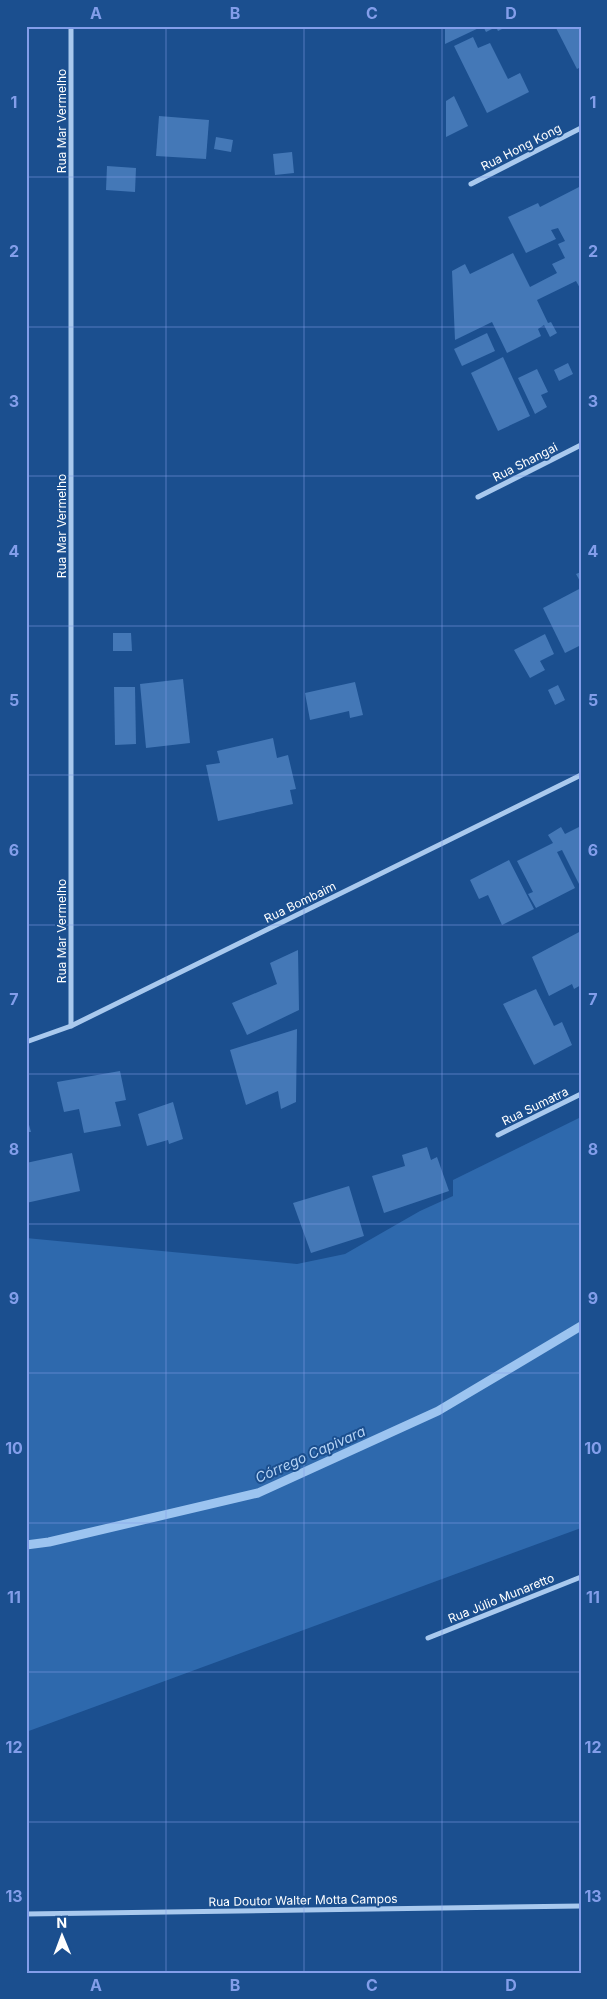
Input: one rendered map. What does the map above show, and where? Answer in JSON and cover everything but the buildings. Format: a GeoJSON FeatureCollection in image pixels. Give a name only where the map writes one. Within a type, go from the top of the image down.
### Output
{"type":"FeatureCollection","features":[{"type":"Feature","properties":{"kind":"street","name":"Rua Mar Vermelho"},"geometry":{"type":"LineString","coordinates":[[71,26],[71,1026]]}},
{"type":"Feature","properties":{"kind":"street","name":"Rua Hong Kong"},"geometry":{"type":"LineString","coordinates":[[471,184],[581,128]]}},
{"type":"Feature","properties":{"kind":"street","name":"Rua Shangai"},"geometry":{"type":"LineString","coordinates":[[478,496],[581,445]]}},
{"type":"Feature","properties":{"kind":"street","name":"Rua Bombaim"},"geometry":{"type":"LineString","coordinates":[[26,1042],[71,1026],[581,775]]}},
{"type":"Feature","properties":{"kind":"street","name":"Rua Sumatra"},"geometry":{"type":"LineString","coordinates":[[498,1135],[581,1094]]}},
{"type":"Feature","properties":{"kind":"street","name":"Rua Júlio Munaretto"},"geometry":{"type":"LineString","coordinates":[[428,1638],[581,1577]]}},
{"type":"Feature","properties":{"kind":"street","name":"Rua Doutor Walter Motta Campos"},"geometry":{"type":"LineString","coordinates":[[26,1914],[581,1906]]}},
{"type":"Feature","properties":{"kind":"shaded area"},"geometry":{"type":"Polygon","coordinates":[[[581,1117],[581,1528],[26,1732],[26,1238],[297,1264],[345,1254],[420,1211],[453,1196],[453,1180],[581,1117]]]}},
{"type":"Feature","properties":{"kind":"waterway","name":"Córrego Capivara"},"geometry":{"type":"LineString","coordinates":[[26,1545],[49,1542],[258,1493],[438,1411],[581,1326]]}}]}
